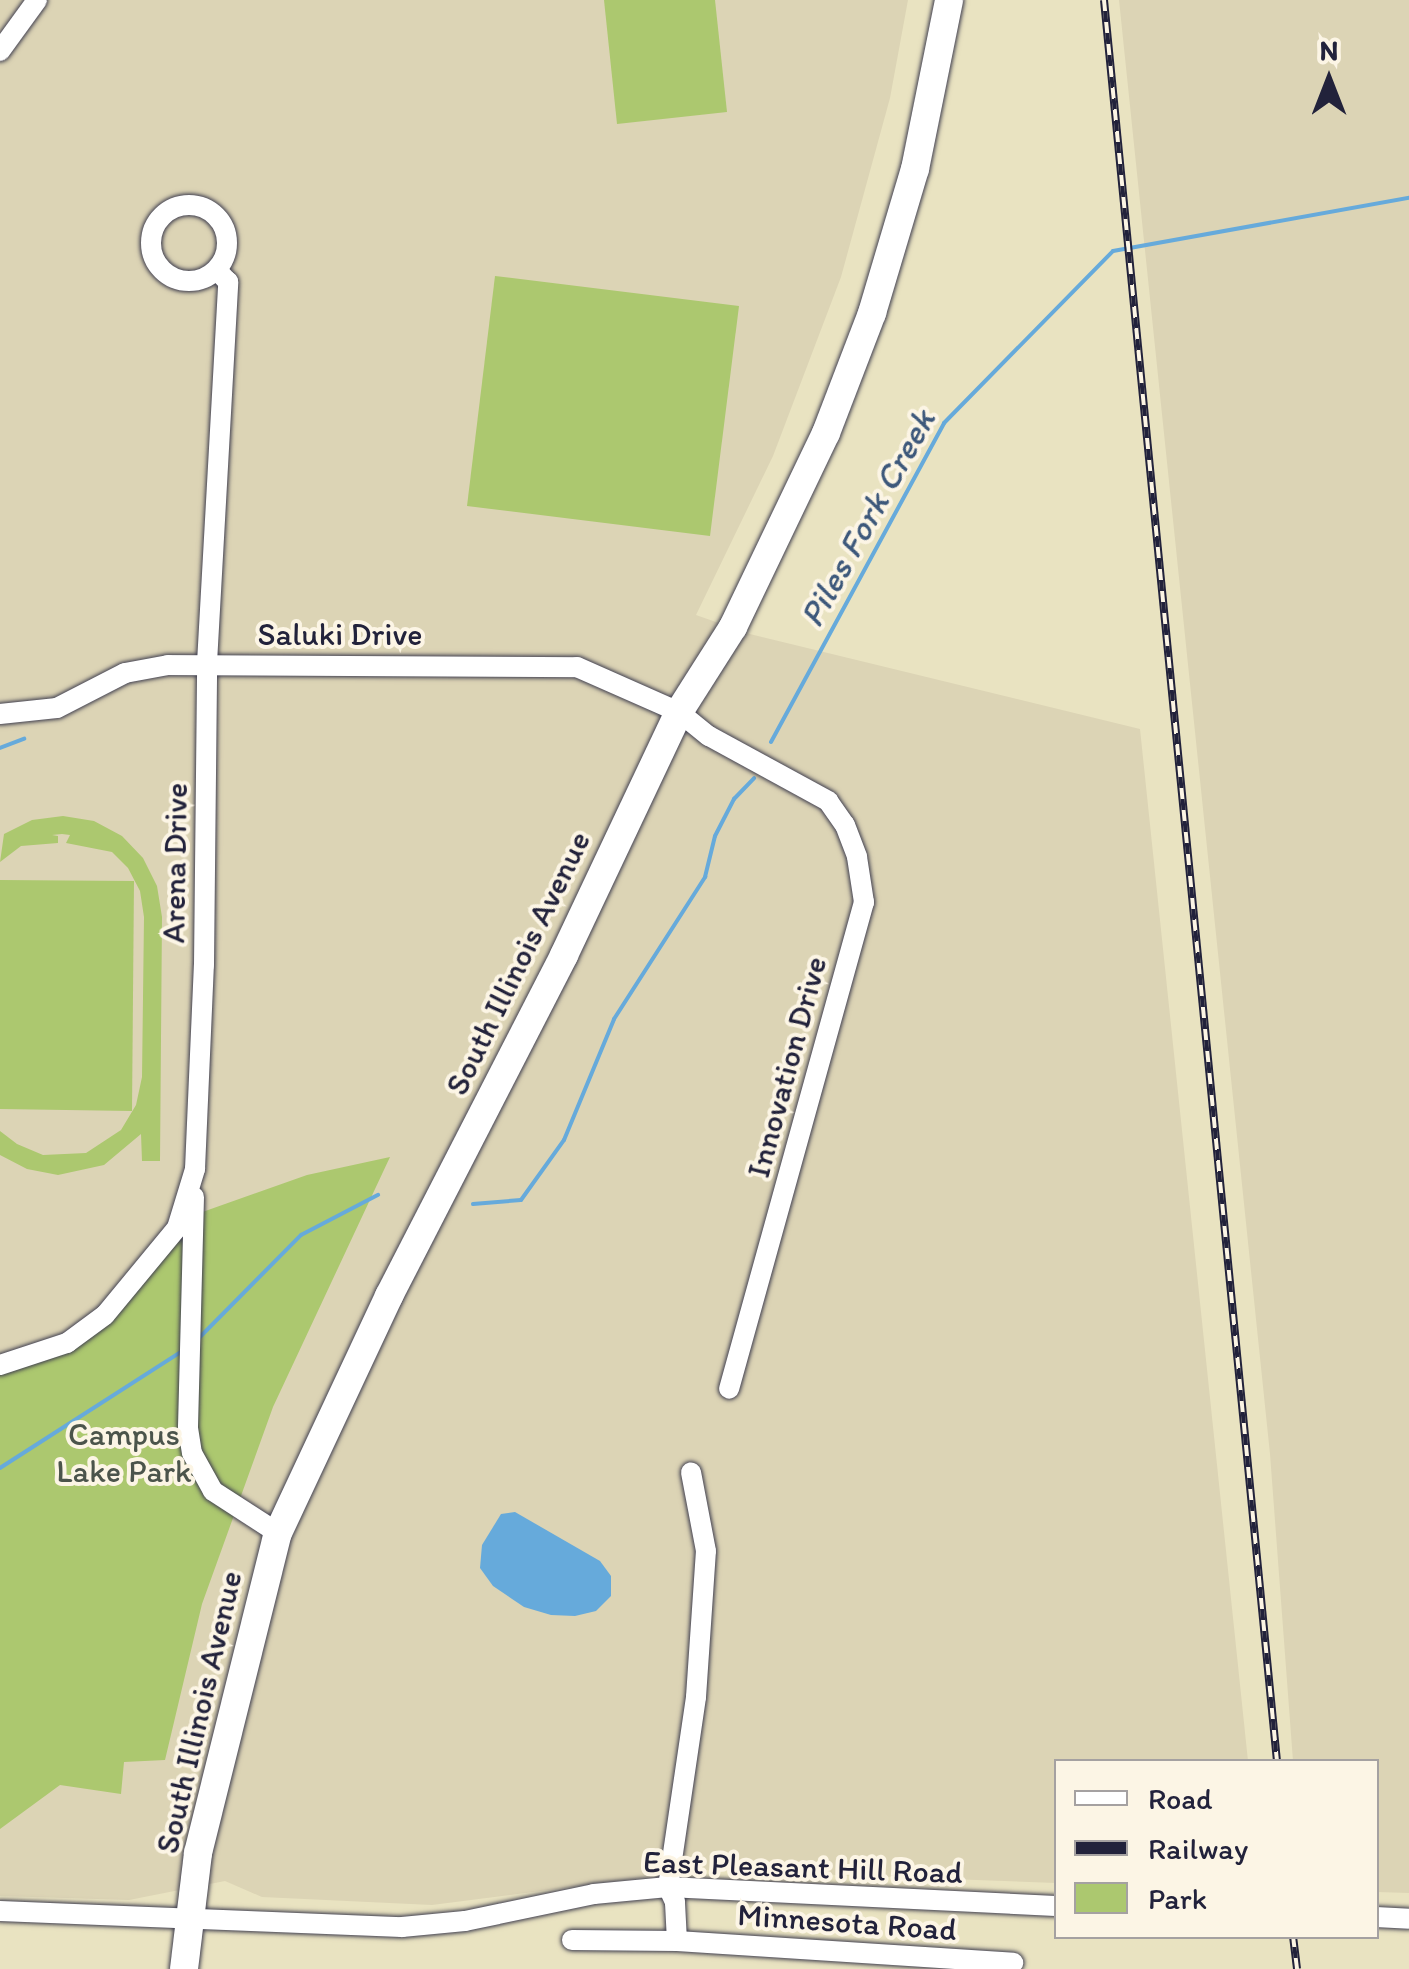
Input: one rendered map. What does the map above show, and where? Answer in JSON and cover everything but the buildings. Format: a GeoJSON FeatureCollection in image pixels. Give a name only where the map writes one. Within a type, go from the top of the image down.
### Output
{"type":"FeatureCollection","features":[{"type":"Feature","properties":{"kind":"highway","name":"South Illinois Avenue"},"geometry":{"type":"LineString","coordinates":[[184,1969],[198,1853],[278,1533],[390,1296],[564,954],[679,712],[733,627],[826,433],[866,330],[915,170],[949,0]]}},
{"type":"Feature","properties":{"kind":"street"},"geometry":{"type":"LineString","coordinates":[[0,51],[37,0]]}},
{"type":"Feature","properties":{"kind":"street","name":"Arena Drive"},"geometry":{"type":"LineString","coordinates":[[0,1364],[68,1343],[105,1315],[176,1228],[195,1169],[204,965],[207,662],[228,282],[217,270]]}},
{"type":"Feature","properties":{"kind":"street","name":"Saluki Drive"},"geometry":{"type":"LineString","coordinates":[[0,714],[57,708],[125,673],[207,662],[577,666],[679,712],[709,736],[797,781]]}},
{"type":"Feature","properties":{"kind":"street","name":"Innovation Drive"},"geometry":{"type":"LineString","coordinates":[[728,1389],[864,902],[857,856],[845,825],[828,801],[797,781]]}},
{"type":"Feature","properties":{"kind":"street"},"geometry":{"type":"LineString","coordinates":[[195,1169],[188,1428],[192,1454],[213,1491],[278,1533]]}},
{"type":"Feature","properties":{"kind":"street"},"geometry":{"type":"LineString","coordinates":[[677,1942],[675,1902],[668,1887],[696,1696],[706,1551],[690,1472]]}},
{"type":"Feature","properties":{"kind":"street","name":"East Pleasant Hill Road"},"geometry":{"type":"LineString","coordinates":[[0,1911],[402,1927],[465,1922],[594,1894],[668,1887],[1054,1906]]}},
{"type":"Feature","properties":{"kind":"street"},"geometry":{"type":"LineString","coordinates":[[1379,1917],[1409,1918]]}},
{"type":"Feature","properties":{"kind":"street","name":"Minnesota Road"},"geometry":{"type":"LineString","coordinates":[[572,1940],[677,1942],[1013,1963]]}},
{"type":"Feature","properties":{"kind":"shaded area"},"geometry":{"type":"Polygon","coordinates":[[[0,0],[908,0],[890,98],[841,277],[773,456],[696,615],[750,634],[1140,729],[1248,1759],[1054,1759],[1054,1883],[702,1870],[432,1905],[262,1897],[225,1881],[129,1900],[0,1896],[0,0]]]}},
{"type":"Feature","properties":{"kind":"shaded area"},"geometry":{"type":"Polygon","coordinates":[[[1119,0],[1409,0],[1409,1893],[1379,1892],[1379,1759],[1293,1759],[1270,1454],[1119,0]]]}},
{"type":"Feature","properties":{"kind":"green space"},"geometry":{"type":"Polygon","coordinates":[[[604,0],[715,0],[727,112],[617,124],[604,0]]]}},
{"type":"Feature","properties":{"kind":"green space"},"geometry":{"type":"Polygon","coordinates":[[[495,276],[739,306],[710,536],[467,506],[495,276]]]}},
{"type":"Feature","properties":{"kind":"green space"},"geometry":{"type":"Polygon","coordinates":[[[63,816],[94,821],[122,836],[143,858],[157,886],[162,917],[160,1161],[142,1161],[141,1134],[104,1165],[58,1175],[27,1169],[0,1155],[0,1131],[17,1144],[43,1155],[86,1153],[121,1130],[136,1105],[142,1077],[144,917],[140,891],[128,868],[112,852],[66,843],[70,835],[62,834],[52,835],[58,836],[58,843],[21,846],[0,862],[4,834],[32,820],[63,816]]]}},
{"type":"Feature","properties":{"kind":"green space"},"geometry":{"type":"Polygon","coordinates":[[[0,880],[134,881],[132,1111],[0,1109],[0,880]]]}},
{"type":"Feature","properties":{"kind":"green space","name":"Campus Lake Park"},"geometry":{"type":"Polygon","coordinates":[[[390,1157],[273,1407],[202,1604],[165,1760],[124,1762],[121,1794],[60,1785],[0,1829],[0,1365],[67,1343],[194,1215],[307,1175],[390,1157]]]}},
{"type":"Feature","properties":{"kind":"water"},"geometry":{"type":"Polygon","coordinates":[[[515,1512],[600,1561],[611,1576],[611,1596],[596,1611],[575,1616],[551,1615],[524,1607],[493,1586],[480,1568],[482,1545],[501,1514],[515,1512]]]}},
{"type":"Feature","properties":{"kind":"waterway","name":"Piles Fork Creek"},"geometry":{"type":"LineString","coordinates":[[771,742],[944,423],[1113,251],[1409,198]]}},
{"type":"Feature","properties":{"kind":"waterway"},"geometry":{"type":"LineString","coordinates":[[0,748],[24,739]]}},
{"type":"Feature","properties":{"kind":"waterway","name":"Piles Fork Creek"},"geometry":{"type":"LineString","coordinates":[[473,1204],[521,1200],[564,1140],[614,1019],[705,877],[715,836],[734,799],[754,778]]}},
{"type":"Feature","properties":{"kind":"waterway","name":"Piles Fork Creek"},"geometry":{"type":"LineString","coordinates":[[197,1340],[301,1235],[378,1195]]}},
{"type":"Feature","properties":{"kind":"waterway","name":"Piles Fork Creek"},"geometry":{"type":"LineString","coordinates":[[0,1468],[181,1352]]}},
{"type":"Feature","properties":{"kind":"railway"},"geometry":{"type":"LineString","coordinates":[[1104,0],[1277,1759]]}},
{"type":"Feature","properties":{"kind":"railway"},"geometry":{"type":"LineString","coordinates":[[1293,1939],[1297,1969]]}}]}
